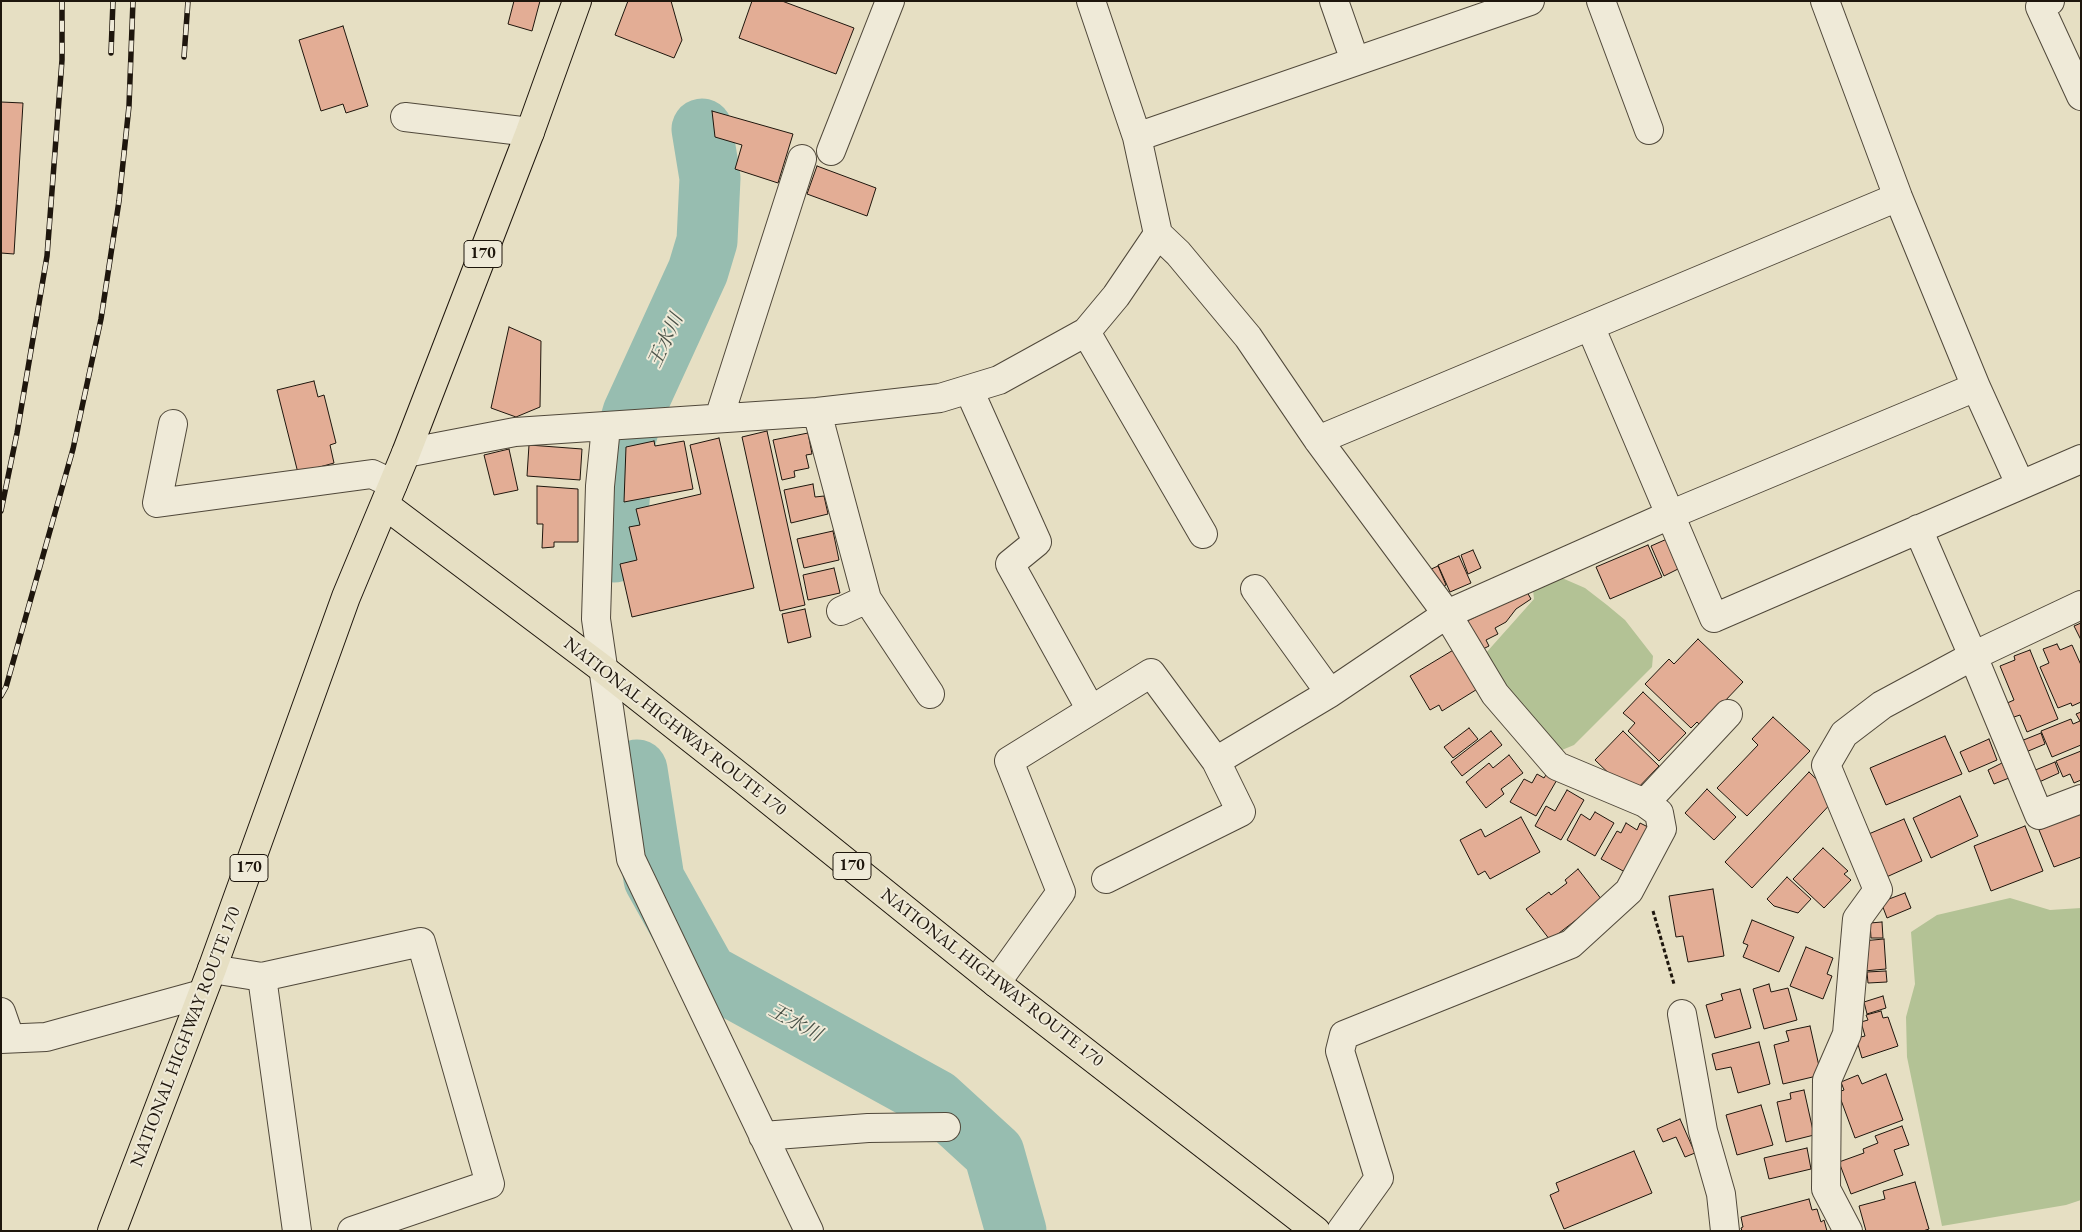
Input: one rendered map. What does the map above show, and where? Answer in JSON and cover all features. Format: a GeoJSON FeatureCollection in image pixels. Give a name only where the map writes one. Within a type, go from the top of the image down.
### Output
{"type":"FeatureCollection","features":[{"type":"Feature","properties":{"kind":"highway","name":"NATIONAL HIGHWAY ROUTE 170"},"geometry":{"type":"LineString","coordinates":[[112,1231],[212,969],[346,597],[406,452],[530,132],[577,1]]}},
{"type":"Feature","properties":{"kind":"highway","name":"NATIONAL HIGHWAY ROUTE 170"},"geometry":{"type":"LineString","coordinates":[[389,494],[603,670],[744,780],[996,983],[1316,1231]]}},
{"type":"Feature","properties":{"kind":"street"},"geometry":{"type":"LineString","coordinates":[[831,151],[890,1]]}},
{"type":"Feature","properties":{"kind":"street"},"geometry":{"type":"LineString","coordinates":[[1091,1],[1137,137],[1158,234],[1178,253],[1248,337],[1318,440],[1447,614],[1494,694],[1557,766],[1645,803],[1659,813],[1662,829],[1629,891],[1571,944],[1344,1035],[1340,1051],[1379,1178],[1341,1231]]}},
{"type":"Feature","properties":{"kind":"street"},"geometry":{"type":"LineString","coordinates":[[1334,1],[1355,61]]}},
{"type":"Feature","properties":{"kind":"street"},"geometry":{"type":"LineString","coordinates":[[1137,137],[1530,1]]}},
{"type":"Feature","properties":{"kind":"street"},"geometry":{"type":"LineString","coordinates":[[1601,1],[1648,130]]}},
{"type":"Feature","properties":{"kind":"street"},"geometry":{"type":"LineString","coordinates":[[1825,1],[1898,197],[1976,387],[2020,484]]}},
{"type":"Feature","properties":{"kind":"street"},"geometry":{"type":"LineString","coordinates":[[2050,1],[2040,7],[2081,96]]}},
{"type":"Feature","properties":{"kind":"street"},"geometry":{"type":"LineString","coordinates":[[405,117],[530,132]]}},
{"type":"Feature","properties":{"kind":"street"},"geometry":{"type":"LineString","coordinates":[[718,418],[802,158]]}},
{"type":"Feature","properties":{"kind":"street"},"geometry":{"type":"LineString","coordinates":[[1318,440],[1898,197]]}},
{"type":"Feature","properties":{"kind":"street"},"geometry":{"type":"LineString","coordinates":[[406,452],[515,432],[818,412],[940,398],[969,390],[999,380],[1086,332],[1116,296],[1158,234]]}},
{"type":"Feature","properties":{"kind":"street"},"geometry":{"type":"LineString","coordinates":[[1590,326],[1672,514],[1714,618],[2081,459]]}},
{"type":"Feature","properties":{"kind":"street"},"geometry":{"type":"LineString","coordinates":[[1086,332],[1203,534]]}},
{"type":"Feature","properties":{"kind":"street"},"geometry":{"type":"LineString","coordinates":[[1216,761],[1330,693],[1447,614],[1672,514],[1976,387]]}},
{"type":"Feature","properties":{"kind":"street"},"geometry":{"type":"LineString","coordinates":[[969,390],[1037,542],[1010,564],[1091,710]]}},
{"type":"Feature","properties":{"kind":"street"},"geometry":{"type":"LineString","coordinates":[[818,412],[867,599],[930,694]]}},
{"type":"Feature","properties":{"kind":"street"},"geometry":{"type":"LineString","coordinates":[[173,424],[157,504],[372,474],[389,494]]}},
{"type":"Feature","properties":{"kind":"street"},"geometry":{"type":"LineString","coordinates":[[621,426],[600,486],[596,619],[631,859],[809,1231]]}},
{"type":"Feature","properties":{"kind":"street"},"geometry":{"type":"LineString","coordinates":[[1918,529],[2039,815],[2081,798]]}},
{"type":"Feature","properties":{"kind":"street"},"geometry":{"type":"LineString","coordinates":[[1256,589],[1330,693]]}},
{"type":"Feature","properties":{"kind":"street"},"geometry":{"type":"LineString","coordinates":[[841,611],[867,599]]}},
{"type":"Feature","properties":{"kind":"street"},"geometry":{"type":"LineString","coordinates":[[1848,1231],[1826,1189],[1827,1080],[1847,1034],[1857,918],[1878,890],[1826,765],[1844,734],[1882,705],[1973,656],[2081,605]]}},
{"type":"Feature","properties":{"kind":"street"},"geometry":{"type":"LineString","coordinates":[[996,983],[1060,892],[1009,760],[1151,673],[1216,761],[1241,812],[1106,879]]}},
{"type":"Feature","properties":{"kind":"street"},"geometry":{"type":"LineString","coordinates":[[1645,803],[1728,714]]}},
{"type":"Feature","properties":{"kind":"street"},"geometry":{"type":"LineString","coordinates":[[212,969],[262,978],[421,942],[490,1184],[352,1231]]}},
{"type":"Feature","properties":{"kind":"street"},"geometry":{"type":"LineString","coordinates":[[262,978],[297,1231]]}},
{"type":"Feature","properties":{"kind":"street"},"geometry":{"type":"LineString","coordinates":[[1,1012],[6,1038],[46,1037],[202,994]]}},
{"type":"Feature","properties":{"kind":"street"},"geometry":{"type":"LineString","coordinates":[[1682,1014],[1703,1131],[1721,1194],[1725,1231]]}},
{"type":"Feature","properties":{"kind":"street"},"geometry":{"type":"LineString","coordinates":[[764,1136],[868,1128],[946,1127]]}},
{"type":"Feature","properties":{"kind":"path"},"geometry":{"type":"LineString","coordinates":[[1636,877],[1652,908],[1682,1014]]}},
{"type":"Feature","properties":{"kind":"green space"},"geometry":{"type":"Polygon","coordinates":[[[1562,578],[1585,588],[1625,620],[1653,656],[1652,667],[1574,745],[1562,750],[1529,722],[1485,654],[1534,599],[1533,590],[1562,578]]]}},
{"type":"Feature","properties":{"kind":"green space"},"geometry":{"type":"Polygon","coordinates":[[[2010,898],[2050,910],[2081,908],[2081,1200],[2066,1205],[1942,1226],[1907,1057],[1906,1017],[1915,984],[1911,932],[1937,915],[2010,898]]]}},
{"type":"Feature","properties":{"kind":"building"},"geometry":{"type":"Polygon","coordinates":[[[514,1],[540,1],[532,31],[508,24],[514,1]]]}},
{"type":"Feature","properties":{"kind":"building"},"geometry":{"type":"Polygon","coordinates":[[[628,1],[671,1],[682,40],[674,58],[615,35],[628,1]]]}},
{"type":"Feature","properties":{"kind":"building"},"geometry":{"type":"Polygon","coordinates":[[[752,1],[782,1],[854,28],[836,74],[739,38],[752,1]]]}},
{"type":"Feature","properties":{"kind":"building"},"geometry":{"type":"Polygon","coordinates":[[[343,26],[368,106],[346,113],[343,104],[321,111],[299,40],[343,26]]]}},
{"type":"Feature","properties":{"kind":"building"},"geometry":{"type":"Polygon","coordinates":[[[1,102],[23,103],[14,254],[1,253],[1,102]]]}},
{"type":"Feature","properties":{"kind":"building"},"geometry":{"type":"Polygon","coordinates":[[[712,111],[793,134],[778,183],[735,169],[742,145],[715,137],[712,111]]]}},
{"type":"Feature","properties":{"kind":"building"},"geometry":{"type":"Polygon","coordinates":[[[817,166],[876,188],[867,216],[807,194],[817,166]]]}},
{"type":"Feature","properties":{"kind":"building"},"geometry":{"type":"Polygon","coordinates":[[[509,327],[541,341],[540,407],[516,417],[491,408],[509,327]]]}},
{"type":"Feature","properties":{"kind":"building"},"geometry":{"type":"Polygon","coordinates":[[[314,381],[318,397],[324,395],[336,443],[330,445],[334,463],[298,473],[277,390],[314,381]]]}},
{"type":"Feature","properties":{"kind":"building"},"geometry":{"type":"Polygon","coordinates":[[[767,431],[805,605],[780,611],[742,437],[767,431]]]}},
{"type":"Feature","properties":{"kind":"building"},"geometry":{"type":"Polygon","coordinates":[[[808,433],[812,454],[806,455],[809,468],[794,471],[795,477],[782,480],[773,440],[808,433]]]}},
{"type":"Feature","properties":{"kind":"building"},"geometry":{"type":"Polygon","coordinates":[[[719,438],[754,588],[632,617],[620,564],[637,560],[629,527],[640,525],[636,509],[701,494],[690,445],[719,438]]]}},
{"type":"Feature","properties":{"kind":"building"},"geometry":{"type":"Polygon","coordinates":[[[654,441],[655,446],[684,441],[693,489],[624,502],[626,447],[654,441]]]}},
{"type":"Feature","properties":{"kind":"building"},"geometry":{"type":"Polygon","coordinates":[[[529,445],[582,449],[580,480],[527,476],[529,445]]]}},
{"type":"Feature","properties":{"kind":"building"},"geometry":{"type":"Polygon","coordinates":[[[509,449],[518,490],[494,495],[484,455],[509,449]]]}},
{"type":"Feature","properties":{"kind":"building"},"geometry":{"type":"Polygon","coordinates":[[[813,484],[815,497],[824,496],[828,514],[791,523],[784,490],[813,484]]]}},
{"type":"Feature","properties":{"kind":"building"},"geometry":{"type":"Polygon","coordinates":[[[537,486],[578,489],[578,542],[554,542],[554,547],[542,548],[543,524],[537,524],[537,486]]]}},
{"type":"Feature","properties":{"kind":"building"},"geometry":{"type":"Polygon","coordinates":[[[833,531],[839,560],[804,568],[797,539],[833,531]]]}},
{"type":"Feature","properties":{"kind":"building"},"geometry":{"type":"Polygon","coordinates":[[[1667,539],[1680,568],[1664,576],[1651,546],[1667,539]]]}},
{"type":"Feature","properties":{"kind":"building"},"geometry":{"type":"Polygon","coordinates":[[[1648,545],[1662,577],[1610,599],[1596,567],[1648,545]]]}},
{"type":"Feature","properties":{"kind":"building"},"geometry":{"type":"Polygon","coordinates":[[[1473,550],[1481,568],[1468,574],[1461,555],[1473,550]]]}},
{"type":"Feature","properties":{"kind":"building"},"geometry":{"type":"Polygon","coordinates":[[[1459,556],[1471,583],[1450,592],[1438,565],[1459,556]]]}},
{"type":"Feature","properties":{"kind":"building"},"geometry":{"type":"Polygon","coordinates":[[[1438,566],[1446,585],[1437,589],[1429,570],[1438,566]]]}},
{"type":"Feature","properties":{"kind":"building"},"geometry":{"type":"Polygon","coordinates":[[[834,568],[840,593],[808,600],[803,575],[834,568]]]}},
{"type":"Feature","properties":{"kind":"building"},"geometry":{"type":"Polygon","coordinates":[[[1527,592],[1531,599],[1516,609],[1506,622],[1495,628],[1498,634],[1486,640],[1489,646],[1481,650],[1467,621],[1527,592]]]}},
{"type":"Feature","properties":{"kind":"building"},"geometry":{"type":"Polygon","coordinates":[[[805,609],[811,637],[788,643],[782,614],[805,609]]]}},
{"type":"Feature","properties":{"kind":"building"},"geometry":{"type":"Polygon","coordinates":[[[2081,623],[2081,640],[2074,626],[2081,623]]]}},
{"type":"Feature","properties":{"kind":"building"},"geometry":{"type":"Polygon","coordinates":[[[1698,639],[1743,682],[1701,726],[1697,722],[1691,728],[1645,684],[1669,659],[1674,664],[1698,639]]]}},
{"type":"Feature","properties":{"kind":"building"},"geometry":{"type":"Polygon","coordinates":[[[2057,644],[2060,650],[2072,645],[2081,665],[2081,702],[2072,706],[2071,703],[2058,708],[2040,667],[2049,663],[2043,649],[2057,644]]]}},
{"type":"Feature","properties":{"kind":"building"},"geometry":{"type":"Polygon","coordinates":[[[1455,649],[1479,688],[1442,711],[1439,705],[1430,710],[1410,676],[1455,649]]]}},
{"type":"Feature","properties":{"kind":"building"},"geometry":{"type":"Polygon","coordinates":[[[2030,650],[2058,719],[2027,732],[2020,715],[2011,718],[2005,704],[2014,700],[2000,666],[2015,660],[2014,656],[2030,650]]]}},
{"type":"Feature","properties":{"kind":"building"},"geometry":{"type":"Polygon","coordinates":[[[1643,692],[1686,733],[1659,761],[1628,731],[1635,723],[1623,713],[1643,692]]]}},
{"type":"Feature","properties":{"kind":"building"},"geometry":{"type":"Polygon","coordinates":[[[2081,712],[2081,745],[2052,757],[2041,731],[2071,719],[2073,724],[2080,721],[2076,714],[2081,712]]]}},
{"type":"Feature","properties":{"kind":"building"},"geometry":{"type":"Polygon","coordinates":[[[1773,717],[1810,751],[1747,816],[1717,788],[1758,745],[1752,739],[1773,717]]]}},
{"type":"Feature","properties":{"kind":"building"},"geometry":{"type":"Polygon","coordinates":[[[1469,728],[1478,739],[1453,758],[1444,747],[1469,728]]]}},
{"type":"Feature","properties":{"kind":"building"},"geometry":{"type":"Polygon","coordinates":[[[1491,731],[1502,745],[1462,776],[1451,762],[1491,731]]]}},
{"type":"Feature","properties":{"kind":"building"},"geometry":{"type":"Polygon","coordinates":[[[1623,731],[1659,766],[1633,793],[1619,783],[1595,760],[1623,731]]]}},
{"type":"Feature","properties":{"kind":"building"},"geometry":{"type":"Polygon","coordinates":[[[2041,733],[2045,744],[2026,752],[2021,741],[2041,733]]]}},
{"type":"Feature","properties":{"kind":"building"},"geometry":{"type":"Polygon","coordinates":[[[1945,736],[1962,774],[1886,805],[1870,768],[1945,736]]]}},
{"type":"Feature","properties":{"kind":"building"},"geometry":{"type":"Polygon","coordinates":[[[1989,739],[1997,760],[1969,772],[1960,752],[1989,739]]]}},
{"type":"Feature","properties":{"kind":"building"},"geometry":{"type":"Polygon","coordinates":[[[2081,751],[2081,780],[2074,783],[2070,774],[2063,777],[2056,761],[2081,751]]]}},
{"type":"Feature","properties":{"kind":"building"},"geometry":{"type":"Polygon","coordinates":[[[1509,755],[1523,773],[1501,789],[1504,794],[1486,808],[1466,782],[1489,763],[1493,768],[1509,755]]]}},
{"type":"Feature","properties":{"kind":"building"},"geometry":{"type":"Polygon","coordinates":[[[2055,762],[2059,773],[2037,783],[2033,771],[2055,762]]]}},
{"type":"Feature","properties":{"kind":"building"},"geometry":{"type":"Polygon","coordinates":[[[2002,763],[2009,778],[1994,784],[1988,770],[2002,763]]]}},
{"type":"Feature","properties":{"kind":"building"},"geometry":{"type":"Polygon","coordinates":[[[1809,772],[1836,798],[1752,888],[1725,862],[1809,772]]]}},
{"type":"Feature","properties":{"kind":"building"},"geometry":{"type":"Polygon","coordinates":[[[1547,773],[1558,778],[1536,816],[1510,802],[1524,779],[1532,783],[1537,774],[1544,778],[1547,773]]]}},
{"type":"Feature","properties":{"kind":"building"},"geometry":{"type":"Polygon","coordinates":[[[1707,789],[1736,817],[1714,840],[1685,813],[1707,789]]]}},
{"type":"Feature","properties":{"kind":"building"},"geometry":{"type":"Polygon","coordinates":[[[1567,790],[1584,800],[1561,840],[1535,826],[1546,806],[1555,811],[1567,790]]]}},
{"type":"Feature","properties":{"kind":"building"},"geometry":{"type":"Polygon","coordinates":[[[1960,796],[1978,836],[1931,858],[1913,818],[1960,796]]]}},
{"type":"Feature","properties":{"kind":"building"},"geometry":{"type":"Polygon","coordinates":[[[1595,812],[1614,823],[1595,856],[1567,840],[1581,814],[1590,820],[1595,812]]]}},
{"type":"Feature","properties":{"kind":"building"},"geometry":{"type":"Polygon","coordinates":[[[2081,813],[2081,857],[2054,867],[2039,830],[2081,813]]]}},
{"type":"Feature","properties":{"kind":"building"},"geometry":{"type":"Polygon","coordinates":[[[1521,817],[1540,852],[1490,879],[1485,871],[1478,875],[1460,840],[1481,829],[1485,837],[1521,817]]]}},
{"type":"Feature","properties":{"kind":"building"},"geometry":{"type":"Polygon","coordinates":[[[1904,819],[1922,861],[1882,879],[1864,836],[1904,819]]]}},
{"type":"Feature","properties":{"kind":"building"},"geometry":{"type":"Polygon","coordinates":[[[1626,823],[1637,830],[1640,823],[1650,828],[1625,872],[1601,859],[1617,831],[1621,833],[1626,823]]]}},
{"type":"Feature","properties":{"kind":"building"},"geometry":{"type":"Polygon","coordinates":[[[2025,826],[2043,871],[1991,891],[1974,846],[2025,826]]]}},
{"type":"Feature","properties":{"kind":"building"},"geometry":{"type":"Polygon","coordinates":[[[1823,848],[1848,871],[1844,874],[1851,880],[1824,908],[1793,879],[1823,848]]]}},
{"type":"Feature","properties":{"kind":"building"},"geometry":{"type":"Polygon","coordinates":[[[1578,869],[1602,900],[1550,940],[1526,909],[1549,892],[1551,895],[1567,883],[1565,880],[1578,869]]]}},
{"type":"Feature","properties":{"kind":"building"},"geometry":{"type":"Polygon","coordinates":[[[1787,877],[1811,899],[1798,913],[1774,906],[1767,899],[1787,877]]]}},
{"type":"Feature","properties":{"kind":"building"},"geometry":{"type":"Polygon","coordinates":[[[1713,889],[1724,956],[1688,962],[1683,936],[1676,937],[1669,896],[1713,889]]]}},
{"type":"Feature","properties":{"kind":"building"},"geometry":{"type":"Polygon","coordinates":[[[1905,893],[1911,908],[1887,918],[1881,902],[1905,893]]]}},
{"type":"Feature","properties":{"kind":"building"},"geometry":{"type":"Polygon","coordinates":[[[1752,920],[1794,937],[1779,972],[1743,957],[1748,945],[1743,943],[1752,920]]]}},
{"type":"Feature","properties":{"kind":"building"},"geometry":{"type":"Polygon","coordinates":[[[1882,922],[1883,938],[1871,938],[1870,923],[1882,922]]]}},
{"type":"Feature","properties":{"kind":"building"},"geometry":{"type":"Polygon","coordinates":[[[1884,939],[1886,969],[1864,971],[1862,941],[1884,939]]]}},
{"type":"Feature","properties":{"kind":"building"},"geometry":{"type":"Polygon","coordinates":[[[1806,947],[1833,958],[1827,974],[1832,976],[1823,999],[1790,986],[1806,947]]]}},
{"type":"Feature","properties":{"kind":"building"},"geometry":{"type":"Polygon","coordinates":[[[1886,971],[1887,982],[1868,983],[1867,972],[1886,971]]]}},
{"type":"Feature","properties":{"kind":"building"},"geometry":{"type":"Polygon","coordinates":[[[1769,984],[1771,992],[1788,988],[1797,1020],[1764,1029],[1753,989],[1769,984]]]}},
{"type":"Feature","properties":{"kind":"building"},"geometry":{"type":"Polygon","coordinates":[[[1740,989],[1751,1028],[1715,1038],[1706,1005],[1723,1000],[1721,994],[1740,989]]]}},
{"type":"Feature","properties":{"kind":"building"},"geometry":{"type":"Polygon","coordinates":[[[1883,996],[1886,1008],[1867,1014],[1864,1002],[1883,996]]]}},
{"type":"Feature","properties":{"kind":"building"},"geometry":{"type":"Polygon","coordinates":[[[1881,1011],[1883,1018],[1888,1017],[1898,1046],[1862,1058],[1856,1038],[1865,1036],[1861,1022],[1868,1020],[1866,1015],[1881,1011]]]}},
{"type":"Feature","properties":{"kind":"building"},"geometry":{"type":"Polygon","coordinates":[[[1810,1026],[1821,1075],[1783,1084],[1774,1045],[1789,1041],[1786,1031],[1810,1026]]]}},
{"type":"Feature","properties":{"kind":"building"},"geometry":{"type":"Polygon","coordinates":[[[1759,1042],[1770,1084],[1738,1093],[1731,1067],[1716,1070],[1712,1054],[1759,1042]]]}},
{"type":"Feature","properties":{"kind":"building"},"geometry":{"type":"Polygon","coordinates":[[[1886,1074],[1903,1120],[1855,1138],[1838,1092],[1844,1090],[1841,1082],[1858,1075],[1862,1084],[1886,1074]]]}},
{"type":"Feature","properties":{"kind":"building"},"geometry":{"type":"Polygon","coordinates":[[[1804,1090],[1814,1135],[1786,1142],[1777,1102],[1791,1099],[1790,1093],[1804,1090]]]}},
{"type":"Feature","properties":{"kind":"building"},"geometry":{"type":"Polygon","coordinates":[[[1761,1105],[1773,1145],[1737,1155],[1726,1115],[1761,1105]]]}},
{"type":"Feature","properties":{"kind":"building"},"geometry":{"type":"Polygon","coordinates":[[[1680,1119],[1695,1153],[1685,1157],[1676,1137],[1663,1142],[1657,1129],[1680,1119]]]}},
{"type":"Feature","properties":{"kind":"building"},"geometry":{"type":"Polygon","coordinates":[[[1902,1126],[1909,1145],[1894,1150],[1903,1175],[1851,1194],[1839,1162],[1864,1153],[1863,1149],[1878,1143],[1875,1136],[1902,1126]]]}},
{"type":"Feature","properties":{"kind":"building"},"geometry":{"type":"Polygon","coordinates":[[[1807,1148],[1811,1169],[1769,1179],[1764,1158],[1807,1148]]]}},
{"type":"Feature","properties":{"kind":"building"},"geometry":{"type":"Polygon","coordinates":[[[1634,1151],[1652,1193],[1564,1229],[1550,1195],[1559,1191],[1556,1183],[1634,1151]]]}},
{"type":"Feature","properties":{"kind":"building"},"geometry":{"type":"Polygon","coordinates":[[[1915,1182],[1929,1229],[1923,1231],[1866,1231],[1859,1206],[1885,1199],[1883,1191],[1915,1182]]]}},
{"type":"Feature","properties":{"kind":"building"},"geometry":{"type":"Polygon","coordinates":[[[1809,1199],[1812,1210],[1817,1209],[1821,1222],[1824,1220],[1827,1231],[1742,1231],[1741,1217],[1809,1199]]]}},
{"type":"Feature","properties":{"kind":"waterway","name":"王水川"},"geometry":{"type":"LineString","coordinates":[[614,552],[625,440],[633,413],[698,271],[707,241],[710,178],[702,129]]}},
{"type":"Feature","properties":{"kind":"waterway","name":"王水川"},"geometry":{"type":"LineString","coordinates":[[637,770],[654,879],[707,974],[936,1100],[994,1153],[1016,1231]]}},
{"type":"Feature","properties":{"kind":"railway"},"geometry":{"type":"LineString","coordinates":[[1,511],[17,433],[47,256],[62,60],[62,1]]}},
{"type":"Feature","properties":{"kind":"railway"},"geometry":{"type":"LineString","coordinates":[[111,53],[113,1]]}},
{"type":"Feature","properties":{"kind":"railway"},"geometry":{"type":"LineString","coordinates":[[1,696],[6,687],[73,449],[101,319],[119,201],[129,106],[133,1]]}},
{"type":"Feature","properties":{"kind":"railway"},"geometry":{"type":"LineString","coordinates":[[184,57],[188,1]]}}]}
